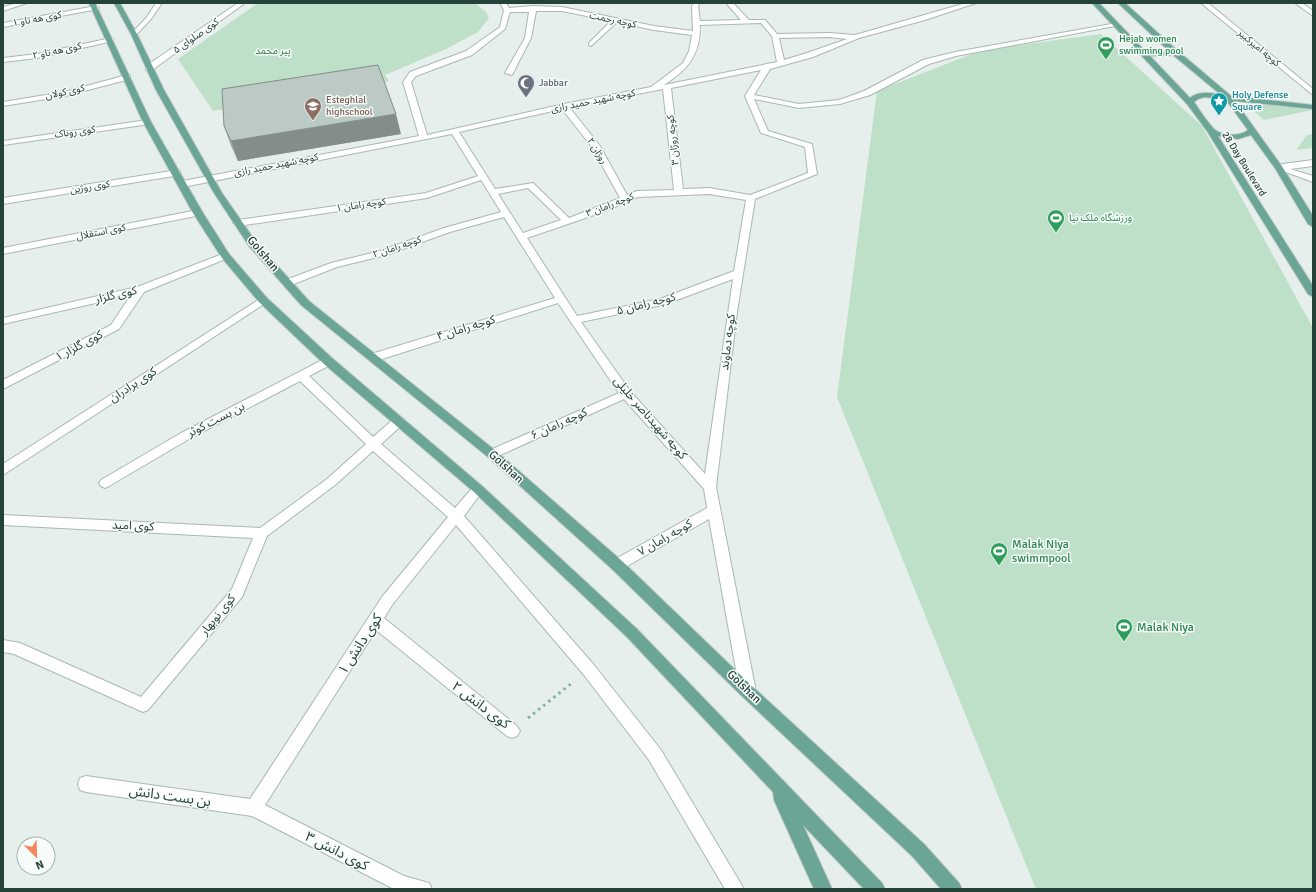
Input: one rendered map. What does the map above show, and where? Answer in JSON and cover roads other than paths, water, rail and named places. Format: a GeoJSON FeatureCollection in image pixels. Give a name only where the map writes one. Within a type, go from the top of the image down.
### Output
{"type":"FeatureCollection","features":[{"type":"Feature","properties":{"kind":"main road","name":"Golshan"},"geometry":{"type":"LineString","coordinates":[[117,3],[134,34],[149,68],[208,178],[252,244],[287,283],[306,303],[492,454],[617,565],[748,692],[918,850],[953,889]]}},
{"type":"Feature","properties":{"kind":"main road","name":"28 Day Boulevard"},"geometry":{"type":"LineString","coordinates":[[1095,3],[1190,102],[1211,131],[1313,294]]}},
{"type":"Feature","properties":{"kind":"main road","name":"28 Day Boulevard"},"geometry":{"type":"LineString","coordinates":[[1121,3],[1175,53],[1230,99],[1279,168],[1313,224]]}},
{"type":"Feature","properties":{"kind":"main road"},"geometry":{"type":"LineString","coordinates":[[94,6],[111,40],[147,122],[198,213],[225,256],[263,300],[328,361],[478,488],[632,633],[876,889]]}},
{"type":"Feature","properties":{"kind":"main road"},"geometry":{"type":"LineString","coordinates":[[1145,54],[1175,53]]}},
{"type":"Feature","properties":{"kind":"main road"},"geometry":{"type":"LineString","coordinates":[[1190,102],[1195,97],[1206,95],[1230,99],[1313,107]]}},
{"type":"Feature","properties":{"kind":"main road"},"geometry":{"type":"LineString","coordinates":[[1211,131],[1233,137],[1243,136],[1252,130]]}},
{"type":"Feature","properties":{"kind":"main road"},"geometry":{"type":"LineString","coordinates":[[775,784],[811,859],[823,889]]}},
{"type":"Feature","properties":{"kind":"street"},"geometry":{"type":"LineString","coordinates":[[5,7],[24,3]]}},
{"type":"Feature","properties":{"kind":"street"},"geometry":{"type":"LineString","coordinates":[[134,34],[149,18],[159,3]]}},
{"type":"Feature","properties":{"kind":"street","name":"کوی صلوای ۵"},"geometry":{"type":"LineString","coordinates":[[149,68],[242,3]]}},
{"type":"Feature","properties":{"kind":"street"},"geometry":{"type":"LineString","coordinates":[[651,90],[686,66],[694,47],[697,23],[695,6],[697,3]]}},
{"type":"Feature","properties":{"kind":"street"},"geometry":{"type":"LineString","coordinates":[[729,3],[747,22]]}},
{"type":"Feature","properties":{"kind":"street","name":"کوچه شهید حمید رازی"},"geometry":{"type":"LineString","coordinates":[[180,179],[208,178],[424,138],[564,106],[667,87],[781,63],[810,55],[857,37],[923,20],[961,4],[973,3]]}},
{"type":"Feature","properties":{"kind":"street","name":"کوچه امیرکبیر"},"geometry":{"type":"LineString","coordinates":[[1204,3],[1313,93]]}},
{"type":"Feature","properties":{"kind":"street"},"geometry":{"type":"LineString","coordinates":[[1298,3],[1313,14]]}},
{"type":"Feature","properties":{"kind":"street","name":"کوی هه تاو ۱"},"geometry":{"type":"LineString","coordinates":[[3,25],[94,6]]}},
{"type":"Feature","properties":{"kind":"street"},"geometry":{"type":"LineString","coordinates":[[424,138],[407,82],[413,74],[470,53],[503,28],[505,6]]}},
{"type":"Feature","properties":{"kind":"street","name":"کوچه رحمت"},"geometry":{"type":"LineString","coordinates":[[505,6],[562,8],[654,28],[695,33]]}},
{"type":"Feature","properties":{"kind":"street"},"geometry":{"type":"LineString","coordinates":[[509,74],[528,38],[533,8]]}},
{"type":"Feature","properties":{"kind":"street"},"geometry":{"type":"LineString","coordinates":[[591,44],[616,20]]}},
{"type":"Feature","properties":{"kind":"street"},"geometry":{"type":"LineString","coordinates":[[697,23],[763,21],[775,36],[781,63]]}},
{"type":"Feature","properties":{"kind":"street"},"geometry":{"type":"LineString","coordinates":[[749,96],[799,106],[840,102],[867,93],[926,62],[955,54],[1117,25]]}},
{"type":"Feature","properties":{"kind":"street"},"geometry":{"type":"LineString","coordinates":[[775,36],[830,35],[857,37]]}},
{"type":"Feature","properties":{"kind":"street","name":"کوی هه تاو ۲"},"geometry":{"type":"LineString","coordinates":[[3,60],[37,56],[111,40]]}},
{"type":"Feature","properties":{"kind":"street"},"geometry":{"type":"LineString","coordinates":[[749,96],[767,66]]}},
{"type":"Feature","properties":{"kind":"street","name":"کوی کولان"},"geometry":{"type":"LineString","coordinates":[[3,104],[65,94],[127,77]]}},
{"type":"Feature","properties":{"kind":"street","name":"کوچه روژان ۳"},"geometry":{"type":"LineString","coordinates":[[667,87],[679,193]]}},
{"type":"Feature","properties":{"kind":"street"},"geometry":{"type":"LineString","coordinates":[[749,96],[765,133],[809,146],[813,174],[751,198]]}},
{"type":"Feature","properties":{"kind":"street","name":"روژان ۲"},"geometry":{"type":"LineString","coordinates":[[564,106],[596,146],[625,199]]}},
{"type":"Feature","properties":{"kind":"street","name":"کوی روناک"},"geometry":{"type":"LineString","coordinates":[[3,143],[147,122]]}},
{"type":"Feature","properties":{"kind":"street","name":"کوچه شهیدناصر خلیلی"},"geometry":{"type":"LineString","coordinates":[[454,131],[574,320],[626,394],[710,487]]}},
{"type":"Feature","properties":{"kind":"street"},"geometry":{"type":"LineString","coordinates":[[1279,168],[1313,163]]}},
{"type":"Feature","properties":{"kind":"street"},"geometry":{"type":"LineString","coordinates":[[1279,168],[1313,179]]}},
{"type":"Feature","properties":{"kind":"street","name":"کوچه رامان ۱"},"geometry":{"type":"LineString","coordinates":[[238,223],[427,195],[483,178]]}},
{"type":"Feature","properties":{"kind":"street","name":"کوی روژین"},"geometry":{"type":"LineString","coordinates":[[3,202],[180,179]]}},
{"type":"Feature","properties":{"kind":"street"},"geometry":{"type":"LineString","coordinates":[[493,192],[530,186],[567,221]]}},
{"type":"Feature","properties":{"kind":"street","name":"کوچه رامان ۳"},"geometry":{"type":"LineString","coordinates":[[521,237],[637,194],[709,192],[751,198]]}},
{"type":"Feature","properties":{"kind":"street","name":"کوچه دماوند"},"geometry":{"type":"LineString","coordinates":[[710,487],[738,273],[751,198]]}},
{"type":"Feature","properties":{"kind":"street","name":"کوی استقلال"},"geometry":{"type":"LineString","coordinates":[[3,251],[198,213]]}},
{"type":"Feature","properties":{"kind":"street","name":"کوچه رامان ۲"},"geometry":{"type":"LineString","coordinates":[[287,283],[334,266],[383,253],[447,230],[507,214]]}},
{"type":"Feature","properties":{"kind":"street","name":"کوی گلزار"},"geometry":{"type":"LineString","coordinates":[[3,321],[140,290],[225,256]]}},
{"type":"Feature","properties":{"kind":"street","name":"کوچه رامان ۵"},"geometry":{"type":"LineString","coordinates":[[574,320],[662,302],[738,273]]}},
{"type":"Feature","properties":{"kind":"street","name":"کوی گلزار ۱"},"geometry":{"type":"LineString","coordinates":[[3,385],[115,327],[140,290]]}},
{"type":"Feature","properties":{"kind":"street","name":"کوچه رامان ۴"},"geometry":{"type":"LineString","coordinates":[[372,358],[561,299]]}},
{"type":"Feature","properties":{"kind":"street","name":"کوی برادران"},"geometry":{"type":"LineString","coordinates":[[3,470],[263,300]]}},
{"type":"Feature","properties":{"kind":"street","name":"بن بست کوثر"},"geometry":{"type":"LineString","coordinates":[[105,483],[184,436],[302,376],[328,361]]}},
{"type":"Feature","properties":{"kind":"street"},"geometry":{"type":"LineString","coordinates":[[302,376],[373,444],[457,517],[589,670],[655,755],[735,889]]}},
{"type":"Feature","properties":{"kind":"street","name":"کوچه رامان ۶"},"geometry":{"type":"LineString","coordinates":[[492,454],[626,394]]}},
{"type":"Feature","properties":{"kind":"street"},"geometry":{"type":"LineString","coordinates":[[262,533],[331,482],[399,422]]}},
{"type":"Feature","properties":{"kind":"street"},"geometry":{"type":"LineString","coordinates":[[710,487],[748,692]]}},
{"type":"Feature","properties":{"kind":"street","name":"کوی دانش ۱"},"geometry":{"type":"LineString","coordinates":[[254,808],[388,600],[457,517],[478,488]]}},
{"type":"Feature","properties":{"kind":"street","name":"کوچه رامان ۷"},"geometry":{"type":"LineString","coordinates":[[617,565],[714,510]]}},
{"type":"Feature","properties":{"kind":"street","name":"کوی امید"},"geometry":{"type":"LineString","coordinates":[[3,520],[262,533]]}},
{"type":"Feature","properties":{"kind":"street","name":"کوی نوبهار"},"geometry":{"type":"LineString","coordinates":[[3,646],[15,648],[143,705],[236,593],[262,533]]}},
{"type":"Feature","properties":{"kind":"street","name":"کوی دانش ۲"},"geometry":{"type":"LineString","coordinates":[[375,620],[512,731]]}},
{"type":"Feature","properties":{"kind":"street","name":"بن بست دانش"},"geometry":{"type":"LineString","coordinates":[[86,784],[254,808]]}},
{"type":"Feature","properties":{"kind":"street","name":"کوی دانش ۳"},"geometry":{"type":"LineString","coordinates":[[254,808],[402,887],[423,889]]}},
{"type":"Feature","properties":{"kind":"place","name":"Hejab women swimming pool"},"geometry":{"type":"Point","coordinates":[1106,60]}},
{"type":"Feature","properties":{"kind":"place","name":"Jabbar"},"geometry":{"type":"Point","coordinates":[526,98]}},
{"type":"Feature","properties":{"kind":"place","name":"Holy Defense Square"},"geometry":{"type":"Point","coordinates":[1219,116]}},
{"type":"Feature","properties":{"kind":"place","name":"Esteghlal highschool"},"geometry":{"type":"Point","coordinates":[313,121]}},
{"type":"Feature","properties":{"kind":"place","name":"ورزشگاه ملک نیا"},"geometry":{"type":"Point","coordinates":[1056,233]}},
{"type":"Feature","properties":{"kind":"place","name":"Malak Niya swimmpool"},"geometry":{"type":"Point","coordinates":[999,566]}},
{"type":"Feature","properties":{"kind":"place","name":"Malak Niya"},"geometry":{"type":"Point","coordinates":[1124,642]}},
{"type":"Feature","properties":{"kind":"park label","name":"پیر محمد"},"geometry":{"type":"Point","coordinates":[273,51]}}]}
